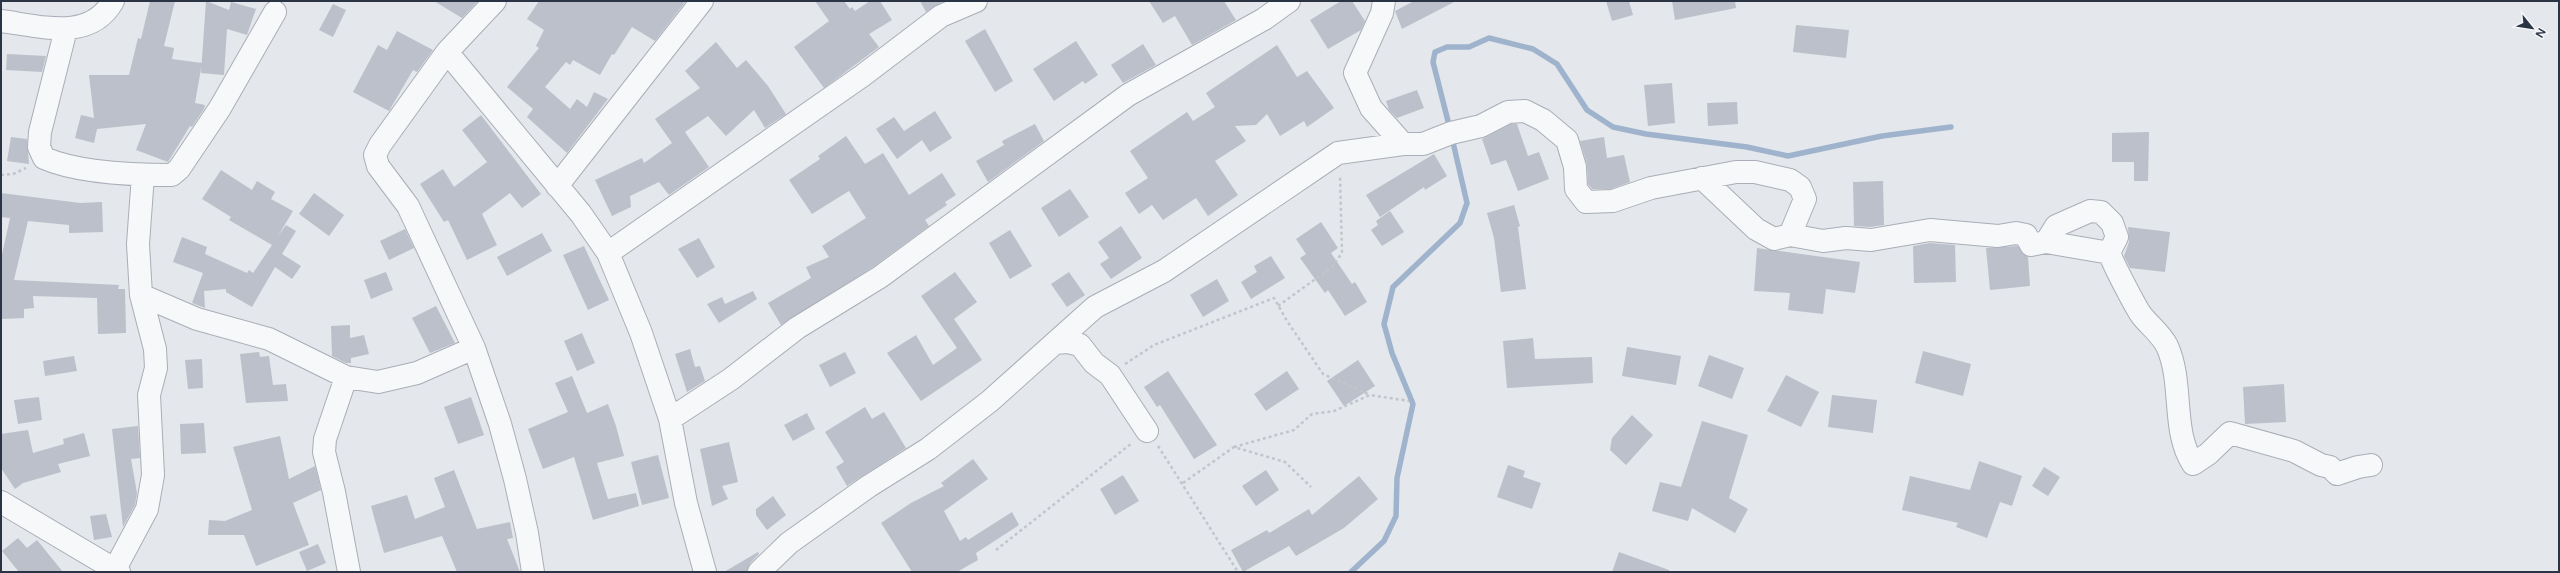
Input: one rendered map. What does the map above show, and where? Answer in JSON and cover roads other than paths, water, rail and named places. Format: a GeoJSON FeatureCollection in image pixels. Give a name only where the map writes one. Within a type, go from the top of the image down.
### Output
{"type":"FeatureCollection","features":[{"type":"Feature","properties":{"kind":"street"},"geometry":{"type":"LineString","coordinates":[[1,21],[66,29],[86,25],[101,18],[114,1]]}},
{"type":"Feature","properties":{"kind":"street"},"geometry":{"type":"LineString","coordinates":[[496,1],[447,52],[380,145],[375,155],[378,166],[408,206],[474,348],[500,424],[515,479],[528,533],[533,572]]}},
{"type":"Feature","properties":{"kind":"street"},"geometry":{"type":"LineString","coordinates":[[557,186],[702,1]]}},
{"type":"Feature","properties":{"kind":"street"},"geometry":{"type":"LineString","coordinates":[[608,252],[862,76],[941,16],[976,1]]}},
{"type":"Feature","properties":{"kind":"street"},"geometry":{"type":"LineString","coordinates":[[670,419],[731,379],[797,328],[880,277],[1128,95],[1264,19],[1289,1]]}},
{"type":"Feature","properties":{"kind":"street"},"geometry":{"type":"LineString","coordinates":[[1384,1],[1382,13],[1355,73],[1371,108],[1403,144]]}},
{"type":"Feature","properties":{"kind":"street"},"geometry":{"type":"LineString","coordinates":[[66,29],[40,132],[39,147],[44,158],[56,163],[86,170],[143,175],[172,174],[179,169],[220,108],[275,12]]}},
{"type":"Feature","properties":{"kind":"street"},"geometry":{"type":"LineString","coordinates":[[447,52],[581,214],[608,252],[641,332],[670,419],[686,503],[704,572]]}},
{"type":"Feature","properties":{"kind":"street"},"geometry":{"type":"LineString","coordinates":[[759,572],[790,543],[869,486],[928,449],[984,406],[1095,307],[1164,271],[1338,153],[1403,144],[1424,144],[1454,132],[1481,126],[1508,112],[1525,111],[1543,120],[1567,140],[1574,167],[1576,189],[1586,202],[1613,201],[1651,188],[1736,172],[1755,172],[1790,180],[1800,187],[1805,200],[1790,235]]}},
{"type":"Feature","properties":{"kind":"street"},"geometry":{"type":"LineString","coordinates":[[1,502],[117,571],[140,526],[147,509],[152,487],[149,395],[156,368],[155,349],[141,295],[138,244],[143,175]]}},
{"type":"Feature","properties":{"kind":"street"},"geometry":{"type":"LineString","coordinates":[[1702,178],[1756,229],[1774,239],[1790,235],[1823,241],[1872,240],[1930,230],[1998,236],[2016,233],[2026,235],[2031,245],[2046,242],[2110,253]]}},
{"type":"Feature","properties":{"kind":"street"},"geometry":{"type":"LineString","coordinates":[[2046,242],[2056,226],[2067,219],[2090,210],[2102,212],[2112,223],[2117,237],[2110,253],[2116,270],[2127,286],[2142,316],[2167,346],[2178,394],[2180,424],[2187,455],[2194,464],[2208,454],[2230,433],[2294,451],[2321,465],[2330,467],[2337,474],[2358,467],[2371,465]]}},
{"type":"Feature","properties":{"kind":"street"},"geometry":{"type":"LineString","coordinates":[[141,295],[197,319],[269,339],[346,377],[378,382],[416,373],[474,348]]}},
{"type":"Feature","properties":{"kind":"street"},"geometry":{"type":"LineString","coordinates":[[1055,343],[1068,342],[1080,345],[1094,363],[1110,375],[1147,431]]}},
{"type":"Feature","properties":{"kind":"street"},"geometry":{"type":"LineString","coordinates":[[346,377],[325,439],[324,452],[334,492],[349,572]]}},
{"type":"Feature","properties":{"kind":"waterway"},"geometry":{"type":"LineString","coordinates":[[1450,129],[1433,62],[1435,52],[1447,47],[1469,47],[1489,38],[1533,49],[1557,64],[1587,110],[1613,127],[1646,134],[1747,147],[1788,156],[1882,136],[1951,127]]}},
{"type":"Feature","properties":{"kind":"waterway"},"geometry":{"type":"LineString","coordinates":[[1351,572],[1384,541],[1396,516],[1397,478],[1413,404],[1392,353],[1384,324],[1393,287],[1460,223],[1467,203],[1452,138]]}}]}
